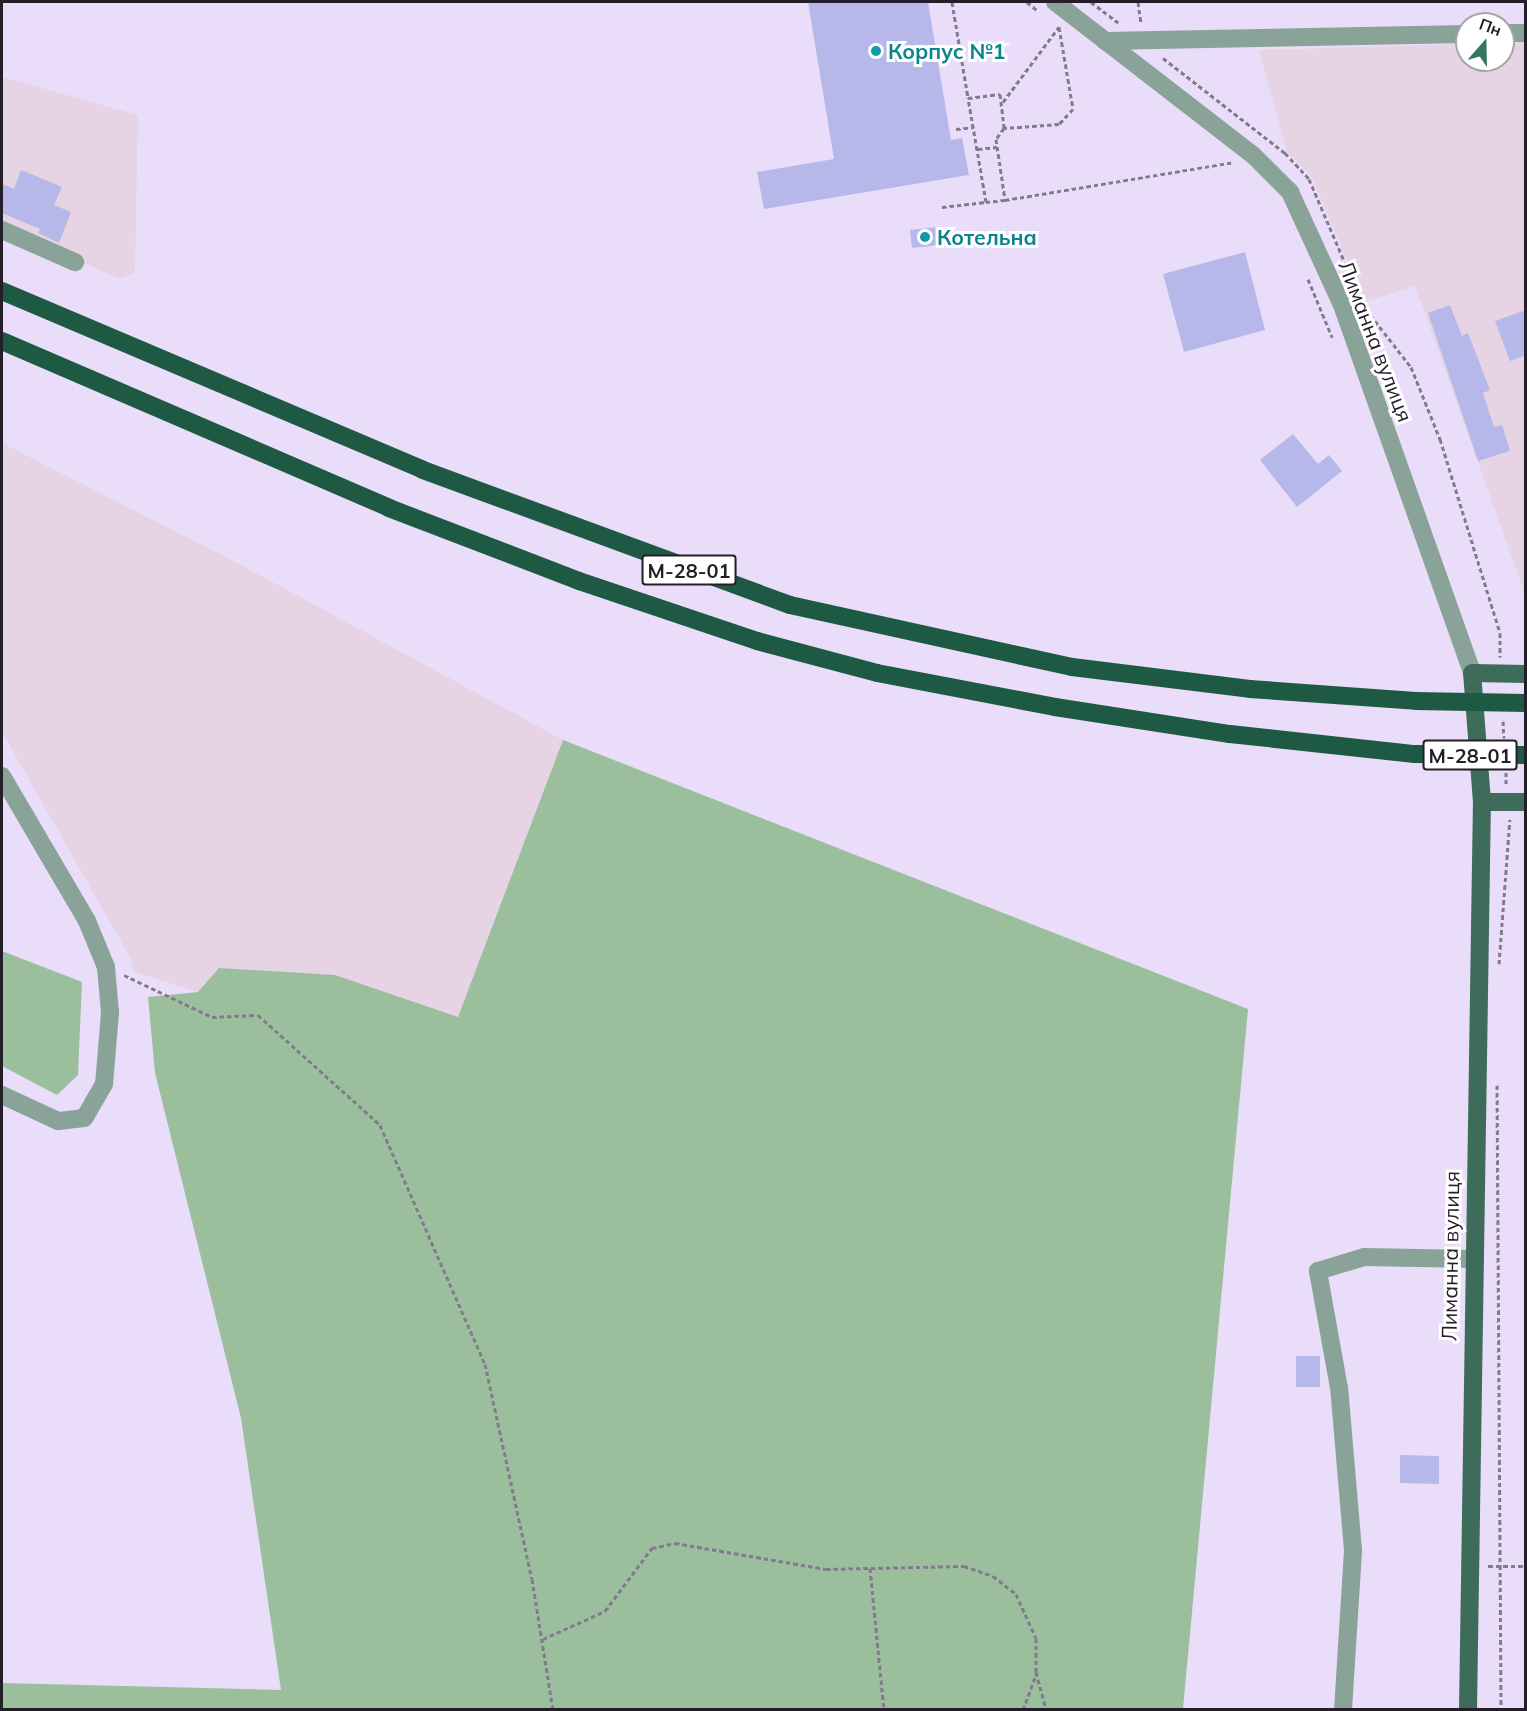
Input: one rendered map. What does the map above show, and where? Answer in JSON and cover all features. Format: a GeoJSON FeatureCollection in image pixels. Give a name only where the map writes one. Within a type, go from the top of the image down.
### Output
{"type":"FeatureCollection","features":[{"type":"Feature","properties":{"kind":"highway","name":"М-28-01"},"geometry":{"type":"LineString","coordinates":[[2,291],[423,470],[790,605],[1072,667],[1250,689],[1416,701],[1526,703]]}},
{"type":"Feature","properties":{"kind":"highway","name":"М-28-01"},"geometry":{"type":"LineString","coordinates":[[2,340],[389,508],[579,581],[757,640],[877,673],[1055,707],[1230,734],[1415,754],[1526,755]]}},
{"type":"Feature","properties":{"kind":"main road"},"geometry":{"type":"LineString","coordinates":[[1472,673],[1526,674]]}},
{"type":"Feature","properties":{"kind":"main road","name":"Лиманна вулиця"},"geometry":{"type":"LineString","coordinates":[[1468,1710],[1472,1259],[1482,802],[1472,673]]}},
{"type":"Feature","properties":{"kind":"main road"},"geometry":{"type":"LineString","coordinates":[[1482,802],[1526,802]]}},
{"type":"Feature","properties":{"kind":"street","name":"Лиманна вулиця"},"geometry":{"type":"LineString","coordinates":[[1049,8],[1105,40],[1252,154],[1290,192],[1342,305],[1472,673]]}},
{"type":"Feature","properties":{"kind":"street"},"geometry":{"type":"LineString","coordinates":[[1105,40],[1455,34]]}},
{"type":"Feature","properties":{"kind":"street"},"geometry":{"type":"LineString","coordinates":[[2,230],[75,262]]}},
{"type":"Feature","properties":{"kind":"street"},"geometry":{"type":"LineString","coordinates":[[2,776],[87,921],[106,967],[110,1012],[104,1084],[92,1110],[72,1122],[58,1121],[2,1095]]}},
{"type":"Feature","properties":{"kind":"street"},"geometry":{"type":"LineString","coordinates":[[1343,1710],[1353,1550],[1339,1388],[1318,1271],[1364,1257],[1472,1259]]}},
{"type":"Feature","properties":{"kind":"path"},"geometry":{"type":"LineString","coordinates":[[952,2],[986,202]]}},
{"type":"Feature","properties":{"kind":"path"},"geometry":{"type":"LineString","coordinates":[[1027,2],[1049,8]]}},
{"type":"Feature","properties":{"kind":"path"},"geometry":{"type":"LineString","coordinates":[[1051,20],[1068,34]]}},
{"type":"Feature","properties":{"kind":"path"},"geometry":{"type":"LineString","coordinates":[[1002,104],[1059,27]]}},
{"type":"Feature","properties":{"kind":"path"},"geometry":{"type":"LineString","coordinates":[[1004,128],[1059,124],[1073,109],[1059,27]]}},
{"type":"Feature","properties":{"kind":"path"},"geometry":{"type":"LineString","coordinates":[[968,98],[1000,94],[1004,128],[996,139],[1005,200]]}},
{"type":"Feature","properties":{"kind":"path"},"geometry":{"type":"LineString","coordinates":[[956,129],[974,127]]}},
{"type":"Feature","properties":{"kind":"path"},"geometry":{"type":"LineString","coordinates":[[978,149],[997,147]]}},
{"type":"Feature","properties":{"kind":"path"},"geometry":{"type":"LineString","coordinates":[[942,207],[1005,200],[1238,161],[1231,157]]}},
{"type":"Feature","properties":{"kind":"path"},"geometry":{"type":"LineString","coordinates":[[1308,277],[1334,341]]}},
{"type":"Feature","properties":{"kind":"path"},"geometry":{"type":"LineString","coordinates":[[1498,973],[1510,828]]}},
{"type":"Feature","properties":{"kind":"path"},"geometry":{"type":"LineString","coordinates":[[106,967],[203,1015],[258,1015],[380,1125],[485,1364],[543,1639],[553,1710]]}},
{"type":"Feature","properties":{"kind":"path"},"geometry":{"type":"LineString","coordinates":[[1497,1076],[1501,1710]]}},
{"type":"Feature","properties":{"kind":"path"},"geometry":{"type":"LineString","coordinates":[[543,1639],[605,1611],[652,1548],[675,1543],[715,1547],[798,1566],[870,1568],[949,1564],[993,1576],[1023,1606],[1036,1638],[1036,1672],[1046,1710]]}},
{"type":"Feature","properties":{"kind":"path"},"geometry":{"type":"LineString","coordinates":[[1468,1566],[1526,1566]]}},
{"type":"Feature","properties":{"kind":"path"},"geometry":{"type":"LineString","coordinates":[[870,1568],[884,1710]]}},
{"type":"Feature","properties":{"kind":"path"},"geometry":{"type":"LineString","coordinates":[[1023,1710],[1036,1672]]}},
{"type":"Feature","properties":{"kind":"shaded area"},"geometry":{"type":"Polygon","coordinates":[[[1515,42],[1525,42],[1525,594],[1415,286],[1364,302],[1312,177],[1287,152],[1259,50],[1455,44],[1455,72],[1515,72],[1515,42]]]}},
{"type":"Feature","properties":{"kind":"shaded area"},"geometry":{"type":"Polygon","coordinates":[[[2,77],[138,115],[135,272],[120,279],[2,225],[2,77]]]}},
{"type":"Feature","properties":{"kind":"shaded area"},"geometry":{"type":"Polygon","coordinates":[[[2,443],[241,565],[563,740],[458,1018],[335,975],[198,992],[134,972],[131,959],[2,732],[2,443]]]}},
{"type":"Feature","properties":{"kind":"green space"},"geometry":{"type":"Polygon","coordinates":[[[563,740],[1248,1009],[1183,1709],[2,1709],[2,1683],[281,1690],[241,1418],[155,1073],[148,997],[198,992],[219,968],[335,975],[458,1017],[563,740]]]}},
{"type":"Feature","properties":{"kind":"green space"},"geometry":{"type":"Polygon","coordinates":[[[2,951],[82,982],[78,1075],[57,1095],[2,1066],[2,951]]]}},
{"type":"Feature","properties":{"kind":"building","name":"Корпус №1"},"geometry":{"type":"Polygon","coordinates":[[[808,2],[928,2],[951,140],[962,138],[969,175],[764,209],[757,172],[834,159],[808,2]]]}},
{"type":"Feature","properties":{"kind":"building"},"geometry":{"type":"Polygon","coordinates":[[[21,170],[62,187],[54,205],[71,212],[59,243],[38,233],[40,229],[2,213],[2,184],[14,189],[21,170]]]}},
{"type":"Feature","properties":{"kind":"building","name":"Котельна"},"geometry":{"type":"Polygon","coordinates":[[[937,227],[939,245],[912,248],[910,230],[937,227]]]}},
{"type":"Feature","properties":{"kind":"building"},"geometry":{"type":"Polygon","coordinates":[[[1245,252],[1265,330],[1184,352],[1163,274],[1245,252]]]}},
{"type":"Feature","properties":{"kind":"building"},"geometry":{"type":"Polygon","coordinates":[[[1450,305],[1462,336],[1468,333],[1490,390],[1483,393],[1494,427],[1502,425],[1510,451],[1478,461],[1428,313],[1450,305]]]}},
{"type":"Feature","properties":{"kind":"building"},"geometry":{"type":"Polygon","coordinates":[[[1526,310],[1526,355],[1510,361],[1495,321],[1526,310]]]}},
{"type":"Feature","properties":{"kind":"building"},"geometry":{"type":"Polygon","coordinates":[[[1293,434],[1318,464],[1329,455],[1342,471],[1297,507],[1260,460],[1293,434]]]}},
{"type":"Feature","properties":{"kind":"building"},"geometry":{"type":"Polygon","coordinates":[[[1296,1356],[1320,1356],[1320,1387],[1296,1387],[1296,1356]]]}},
{"type":"Feature","properties":{"kind":"building"},"geometry":{"type":"Polygon","coordinates":[[[1400,1455],[1439,1456],[1439,1484],[1400,1483],[1400,1455]]]}},
{"type":"Feature","properties":{"kind":"place","name":"Корпус №1"},"geometry":{"type":"Point","coordinates":[876,51]}},
{"type":"Feature","properties":{"kind":"place","name":"Котельна"},"geometry":{"type":"Point","coordinates":[925,237]}}]}
